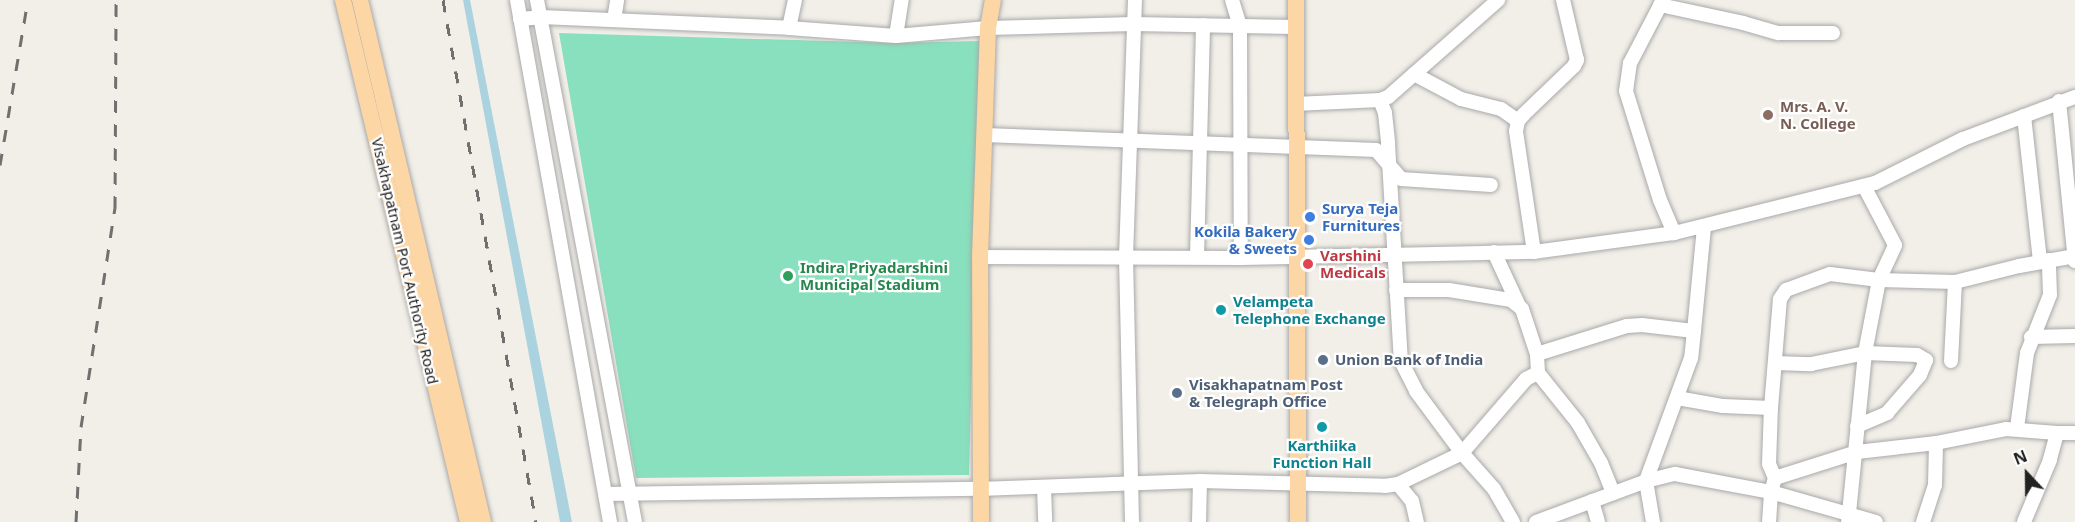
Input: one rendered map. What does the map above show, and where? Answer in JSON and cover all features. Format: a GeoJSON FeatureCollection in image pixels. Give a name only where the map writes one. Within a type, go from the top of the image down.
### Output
{"type":"FeatureCollection","features":[{"type":"Feature","properties":{"kind":"main road","name":"Visakhapatnam Port Authority Road"},"geometry":{"type":"LineString","coordinates":[[343,0],[468,522]]}},
{"type":"Feature","properties":{"kind":"main road","name":"Visakhapatnam Port Authority Road"},"geometry":{"type":"LineString","coordinates":[[360,0],[483,522]]}},
{"type":"Feature","properties":{"kind":"main road"},"geometry":{"type":"LineString","coordinates":[[981,522],[980,257],[988,28],[993,0]]}},
{"type":"Feature","properties":{"kind":"main road"},"geometry":{"type":"LineString","coordinates":[[1296,0],[1294,27],[1298,522]]}},
{"type":"Feature","properties":{"kind":"street"},"geometry":{"type":"LineString","coordinates":[[517,0],[610,522]]}},
{"type":"Feature","properties":{"kind":"street"},"geometry":{"type":"LineString","coordinates":[[537,0],[635,522]]}},
{"type":"Feature","properties":{"kind":"street"},"geometry":{"type":"LineString","coordinates":[[614,20],[617,0]]}},
{"type":"Feature","properties":{"kind":"street"},"geometry":{"type":"LineString","coordinates":[[789,28],[795,0]]}},
{"type":"Feature","properties":{"kind":"street"},"geometry":{"type":"LineString","coordinates":[[896,36],[902,0]]}},
{"type":"Feature","properties":{"kind":"street"},"geometry":{"type":"LineString","coordinates":[[1132,522],[1126,257],[1132,140],[1135,0]]}},
{"type":"Feature","properties":{"kind":"street"},"geometry":{"type":"LineString","coordinates":[[1232,0],[1240,26],[1240,258]]}},
{"type":"Feature","properties":{"kind":"street"},"geometry":{"type":"LineString","coordinates":[[1295,104],[1380,100],[1414,74],[1498,0]]}},
{"type":"Feature","properties":{"kind":"street"},"geometry":{"type":"LineString","coordinates":[[1534,252],[1516,131],[1518,121],[1574,66],[1577,60],[1563,0]]}},
{"type":"Feature","properties":{"kind":"street"},"geometry":{"type":"LineString","coordinates":[[1674,233],[1660,200],[1626,91],[1630,63],[1662,3],[1779,33],[1833,33]]}},
{"type":"Feature","properties":{"kind":"street"},"geometry":{"type":"LineString","coordinates":[[520,20],[541,17],[614,20],[789,28],[896,36],[988,28],[1133,24],[1294,27]]}},
{"type":"Feature","properties":{"kind":"street"},"geometry":{"type":"LineString","coordinates":[[1197,257],[1203,25]]}},
{"type":"Feature","properties":{"kind":"street"},"geometry":{"type":"LineString","coordinates":[[1414,74],[1461,99],[1501,109],[1518,121]]}},
{"type":"Feature","properties":{"kind":"street"},"geometry":{"type":"LineString","coordinates":[[980,257],[1240,258],[1534,252],[1674,233],[1704,228],[1864,186],[1963,140],[2059,101],[2075,97]]}},
{"type":"Feature","properties":{"kind":"street"},"geometry":{"type":"LineString","coordinates":[[1380,100],[1385,113],[1396,290],[1404,371],[1462,453],[1494,489],[1513,522]]}},
{"type":"Feature","properties":{"kind":"street"},"geometry":{"type":"LineString","coordinates":[[2059,101],[2075,261]]}},
{"type":"Feature","properties":{"kind":"street"},"geometry":{"type":"LineString","coordinates":[[2017,428],[2031,337],[2050,295],[2024,116]]}},
{"type":"Feature","properties":{"kind":"street"},"geometry":{"type":"LineString","coordinates":[[984,135],[1295,145],[1376,150],[1401,179],[1491,185]]}},
{"type":"Feature","properties":{"kind":"street"},"geometry":{"type":"LineString","coordinates":[[1848,518],[1857,452],[1857,426],[1865,352],[1879,280],[1895,245],[1864,186]]}},
{"type":"Feature","properties":{"kind":"street"},"geometry":{"type":"LineString","coordinates":[[1653,522],[1646,481],[1691,358],[1704,228]]}},
{"type":"Feature","properties":{"kind":"street"},"geometry":{"type":"LineString","coordinates":[[1494,252],[1518,304],[1537,354],[1538,373],[1578,423],[1601,463],[1614,494]]}},
{"type":"Feature","properties":{"kind":"street"},"geometry":{"type":"LineString","coordinates":[[1769,522],[1773,485],[1769,464],[1771,408],[1780,299],[1786,290],[1830,274],[1879,280],[1955,282],[2075,256]]}},
{"type":"Feature","properties":{"kind":"street"},"geometry":{"type":"LineString","coordinates":[[1951,361],[1955,282]]}},
{"type":"Feature","properties":{"kind":"street"},"geometry":{"type":"LineString","coordinates":[[1396,290],[1449,290],[1511,300],[1518,304]]}},
{"type":"Feature","properties":{"kind":"street"},"geometry":{"type":"LineString","coordinates":[[1537,354],[1627,326],[1642,325],[1694,331]]}},
{"type":"Feature","properties":{"kind":"street"},"geometry":{"type":"LineString","coordinates":[[2031,337],[2075,336]]}},
{"type":"Feature","properties":{"kind":"street"},"geometry":{"type":"LineString","coordinates":[[1775,363],[1811,364],[1865,352],[1917,355],[1926,360],[1920,375],[1887,413],[1857,426]]}},
{"type":"Feature","properties":{"kind":"street"},"geometry":{"type":"LineString","coordinates":[[605,494],[980,489],[1131,485],[1200,480],[1385,486],[1398,484],[1462,453],[1527,379],[1538,373]]}},
{"type":"Feature","properties":{"kind":"street"},"geometry":{"type":"LineString","coordinates":[[1677,398],[1723,406],[1771,408]]}},
{"type":"Feature","properties":{"kind":"street"},"geometry":{"type":"LineString","coordinates":[[1773,485],[1857,452],[1936,443],[2017,428],[2057,433],[2075,432]]}},
{"type":"Feature","properties":{"kind":"street"},"geometry":{"type":"LineString","coordinates":[[2024,522],[2050,460],[2057,433]]}},
{"type":"Feature","properties":{"kind":"street"},"geometry":{"type":"LineString","coordinates":[[1923,522],[1935,485],[1936,443]]}},
{"type":"Feature","properties":{"kind":"street"},"geometry":{"type":"LineString","coordinates":[[1536,522],[1646,481],[1675,474],[1773,485],[1848,518],[1876,522]]}},
{"type":"Feature","properties":{"kind":"street"},"geometry":{"type":"LineString","coordinates":[[1200,480],[1200,522]]}},
{"type":"Feature","properties":{"kind":"street"},"geometry":{"type":"LineString","coordinates":[[1398,484],[1412,501],[1417,522]]}},
{"type":"Feature","properties":{"kind":"street"},"geometry":{"type":"LineString","coordinates":[[1044,487],[1045,522]]}},
{"type":"Feature","properties":{"kind":"street"},"geometry":{"type":"LineString","coordinates":[[1592,501],[1598,522]]}},
{"type":"Feature","properties":{"kind":"green space","name":"Indira Priyadarshini Municipal Stadium"},"geometry":{"type":"Polygon","coordinates":[[[559,33],[893,43],[980,41],[969,475],[636,478],[559,33]]]}},
{"type":"Feature","properties":{"kind":"water"},"geometry":{"type":"Polygon","coordinates":[[[463,0],[470,0],[572,522],[560,522],[463,0]]]}},
{"type":"Feature","properties":{"kind":"railway"},"geometry":{"type":"LineString","coordinates":[[0,165],[28,0]]}},
{"type":"Feature","properties":{"kind":"railway"},"geometry":{"type":"LineString","coordinates":[[76,522],[81,427],[115,208],[116,0]]}},
{"type":"Feature","properties":{"kind":"railway"},"geometry":{"type":"LineString","coordinates":[[443,0],[536,522]]}},
{"type":"Feature","properties":{"kind":"place","name":"Mrs. A. V. N. College"},"geometry":{"type":"Point","coordinates":[1768,115]}},
{"type":"Feature","properties":{"kind":"place","name":"Surya Teja Furnitures"},"geometry":{"type":"Point","coordinates":[1310,217]}},
{"type":"Feature","properties":{"kind":"place","name":"Kokila Bakery & Sweets"},"geometry":{"type":"Point","coordinates":[1309,240]}},
{"type":"Feature","properties":{"kind":"place","name":"Varshini Medicals"},"geometry":{"type":"Point","coordinates":[1308,264]}},
{"type":"Feature","properties":{"kind":"place","name":"Indira Priyadarshini Municipal Stadium"},"geometry":{"type":"Point","coordinates":[788,276]}},
{"type":"Feature","properties":{"kind":"place","name":"Velampeta Telephone Exchange"},"geometry":{"type":"Point","coordinates":[1221,310]}},
{"type":"Feature","properties":{"kind":"place","name":"Union Bank of India"},"geometry":{"type":"Point","coordinates":[1323,360]}},
{"type":"Feature","properties":{"kind":"place","name":"Visakhapatnam Post & Telegraph Office"},"geometry":{"type":"Point","coordinates":[1177,393]}},
{"type":"Feature","properties":{"kind":"place","name":"Karthiika Function Hall"},"geometry":{"type":"Point","coordinates":[1322,427]}}]}
